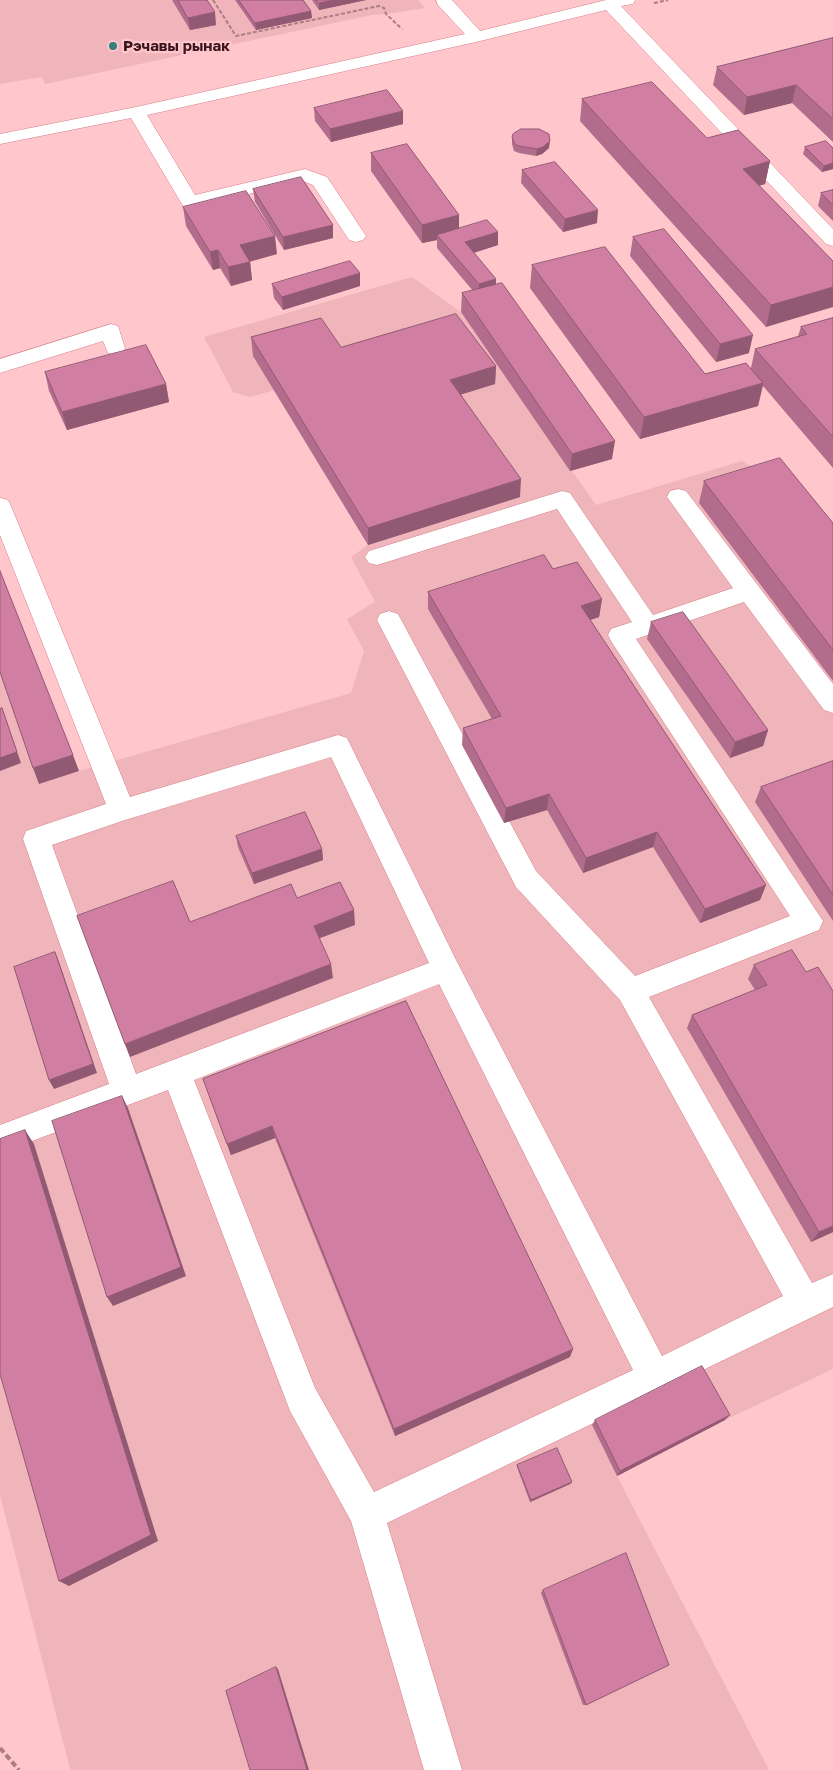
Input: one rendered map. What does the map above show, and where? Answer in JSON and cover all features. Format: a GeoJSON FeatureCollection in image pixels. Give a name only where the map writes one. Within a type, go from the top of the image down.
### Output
{"type":"FeatureCollection","features":[{"type":"Feature","properties":{"kind":"lane"},"geometry":{"type":"LineString","coordinates":[[0,139],[136,112],[476,37],[627,0]]}},
{"type":"Feature","properties":{"kind":"lane"},"geometry":{"type":"LineString","coordinates":[[444,1],[476,37]]}},
{"type":"Feature","properties":{"kind":"lane"},"geometry":{"type":"LineString","coordinates":[[610,4],[833,240]]}},
{"type":"Feature","properties":{"kind":"lane"},"geometry":{"type":"LineString","coordinates":[[136,112],[190,202],[305,175],[320,181],[356,236]]}},
{"type":"Feature","properties":{"kind":"lane"},"geometry":{"type":"LineString","coordinates":[[0,366],[110,331],[115,348]]}},
{"type":"Feature","properties":{"kind":"lane"},"geometry":{"type":"LineString","coordinates":[[678,497],[833,703]]}},
{"type":"Feature","properties":{"kind":"lane"},"geometry":{"type":"LineString","coordinates":[[377,557],[562,499],[648,626]]}},
{"type":"Feature","properties":{"kind":"lane"},"geometry":{"type":"LineString","coordinates":[[0,506],[122,810]]}},
{"type":"Feature","properties":{"kind":"lane"},"geometry":{"type":"LineString","coordinates":[[630,991],[809,921],[620,635],[748,592]]}},
{"type":"Feature","properties":{"kind":"lane"},"geometry":{"type":"LineString","coordinates":[[389,620],[526,879],[630,991],[805,1303]]}},
{"type":"Feature","properties":{"kind":"lane"},"geometry":{"type":"LineString","coordinates":[[127,1092],[36,839],[122,810],[338,745],[446,968],[655,1377]]}},
{"type":"Feature","properties":{"kind":"lane"},"geometry":{"type":"LineString","coordinates":[[0,1139],[127,1092],[446,968]]}},
{"type":"Feature","properties":{"kind":"lane"},"geometry":{"type":"LineString","coordinates":[[176,1073],[302,1399],[367,1514],[444,1770]]}},
{"type":"Feature","properties":{"kind":"lane"},"geometry":{"type":"LineString","coordinates":[[367,1514],[833,1290]]}},
{"type":"Feature","properties":{"kind":"path"},"geometry":{"type":"LineString","coordinates":[[0,1748],[19,1770]]}},
{"type":"Feature","properties":{"kind":"shaded area","name":"Рэчавы рынак"},"geometry":{"type":"Polygon","coordinates":[[[0,0],[418,0],[425,8],[372,15],[45,84],[41,77],[0,84],[0,0]]]}},
{"type":"Feature","properties":{"kind":"shaded area"},"geometry":{"type":"Polygon","coordinates":[[[412,277],[461,312],[596,505],[742,461],[774,480],[833,553],[833,1369],[725,1420],[617,1476],[769,1770],[72,1770],[70,1769],[0,1495],[0,572],[79,771],[351,693],[364,651],[347,619],[375,602],[351,557],[368,545],[275,390],[250,397],[233,392],[204,337],[412,277]]]}},
{"type":"Feature","properties":{"kind":"building"},"geometry":{"type":"Polygon","coordinates":[[[178,0],[207,0],[215,12],[188,18],[178,0]]]}},
{"type":"Feature","properties":{"kind":"building"},"geometry":{"type":"Polygon","coordinates":[[[239,0],[303,0],[311,11],[255,23],[239,0]]]}},
{"type":"Feature","properties":{"kind":"building"},"geometry":{"type":"Polygon","coordinates":[[[316,0],[335,0],[319,3],[316,0]]]}},
{"type":"Feature","properties":{"kind":"building"},"geometry":{"type":"Polygon","coordinates":[[[833,38],[833,119],[796,85],[747,97],[717,67],[833,38]]]}},
{"type":"Feature","properties":{"kind":"building"},"geometry":{"type":"Polygon","coordinates":[[[652,82],[707,138],[738,130],[770,161],[743,169],[833,261],[833,287],[771,305],[582,99],[652,82]]]}},
{"type":"Feature","properties":{"kind":"building"},"geometry":{"type":"Polygon","coordinates":[[[387,90],[403,111],[330,129],[314,108],[387,90]]]}},
{"type":"Feature","properties":{"kind":"building"},"geometry":{"type":"Polygon","coordinates":[[[521,129],[539,129],[549,134],[550,141],[537,149],[519,146],[515,144],[512,137],[513,134],[521,129]]]}},
{"type":"Feature","properties":{"kind":"building"},"geometry":{"type":"Polygon","coordinates":[[[826,141],[833,148],[833,163],[824,166],[805,147],[826,141]]]}},
{"type":"Feature","properties":{"kind":"building"},"geometry":{"type":"Polygon","coordinates":[[[407,144],[459,215],[422,225],[371,153],[407,144]]]}},
{"type":"Feature","properties":{"kind":"building"},"geometry":{"type":"Polygon","coordinates":[[[555,162],[598,210],[565,219],[522,170],[555,162]]]}},
{"type":"Feature","properties":{"kind":"building"},"geometry":{"type":"Polygon","coordinates":[[[301,177],[333,225],[283,237],[253,189],[301,177]]]}},
{"type":"Feature","properties":{"kind":"building"},"geometry":{"type":"Polygon","coordinates":[[[833,190],[833,205],[821,193],[833,190]]]}},
{"type":"Feature","properties":{"kind":"building"},"geometry":{"type":"Polygon","coordinates":[[[246,191],[275,236],[240,245],[250,262],[228,267],[218,250],[210,252],[183,207],[246,191]]]}},
{"type":"Feature","properties":{"kind":"building"},"geometry":{"type":"Polygon","coordinates":[[[487,220],[498,232],[465,242],[496,279],[479,284],[437,235],[487,220]]]}},
{"type":"Feature","properties":{"kind":"building"},"geometry":{"type":"Polygon","coordinates":[[[664,229],[753,335],[720,344],[633,237],[664,229]]]}},
{"type":"Feature","properties":{"kind":"building"},"geometry":{"type":"Polygon","coordinates":[[[605,247],[705,374],[746,363],[763,383],[644,417],[532,265],[605,247]]]}},
{"type":"Feature","properties":{"kind":"building"},"geometry":{"type":"Polygon","coordinates":[[[350,261],[360,273],[282,297],[272,284],[350,261]]]}},
{"type":"Feature","properties":{"kind":"building"},"geometry":{"type":"Polygon","coordinates":[[[502,283],[615,441],[572,454],[462,293],[502,283]]]}},
{"type":"Feature","properties":{"kind":"building"},"geometry":{"type":"Polygon","coordinates":[[[456,314],[496,366],[450,380],[521,479],[368,528],[251,337],[321,318],[341,347],[456,314]]]}},
{"type":"Feature","properties":{"kind":"building"},"geometry":{"type":"Polygon","coordinates":[[[833,318],[833,437],[755,349],[807,334],[801,327],[833,318]]]}},
{"type":"Feature","properties":{"kind":"building"},"geometry":{"type":"Polygon","coordinates":[[[146,345],[166,384],[62,412],[45,372],[146,345]]]}},
{"type":"Feature","properties":{"kind":"building"},"geometry":{"type":"Polygon","coordinates":[[[780,458],[833,523],[833,650],[704,481],[780,458]]]}},
{"type":"Feature","properties":{"kind":"building"},"geometry":{"type":"Polygon","coordinates":[[[544,555],[553,569],[577,562],[602,599],[581,606],[766,885],[705,909],[657,832],[586,858],[549,794],[506,808],[463,728],[501,716],[428,592],[544,555]]]}},
{"type":"Feature","properties":{"kind":"building"},"geometry":{"type":"Polygon","coordinates":[[[0,571],[73,755],[33,768],[0,672],[0,571]]]}},
{"type":"Feature","properties":{"kind":"building"},"geometry":{"type":"Polygon","coordinates":[[[683,612],[768,730],[735,742],[651,622],[683,612]]]}},
{"type":"Feature","properties":{"kind":"building"},"geometry":{"type":"Polygon","coordinates":[[[2,708],[17,752],[0,758],[0,709],[2,708]]]}},
{"type":"Feature","properties":{"kind":"building"},"geometry":{"type":"Polygon","coordinates":[[[833,761],[833,895],[761,787],[833,761]]]}},
{"type":"Feature","properties":{"kind":"building"},"geometry":{"type":"Polygon","coordinates":[[[305,812],[322,849],[252,873],[236,836],[305,812]]]}},
{"type":"Feature","properties":{"kind":"building"},"geometry":{"type":"Polygon","coordinates":[[[173,881],[190,922],[291,884],[297,898],[340,882],[354,910],[314,926],[331,964],[125,1044],[77,916],[173,881]]]}},
{"type":"Feature","properties":{"kind":"building"},"geometry":{"type":"Polygon","coordinates":[[[792,950],[806,972],[818,967],[833,991],[833,1226],[819,1232],[692,1015],[767,985],[754,965],[792,950]]]}},
{"type":"Feature","properties":{"kind":"building"},"geometry":{"type":"Polygon","coordinates":[[[55,952],[93,1064],[49,1080],[14,967],[55,952]]]}},
{"type":"Feature","properties":{"kind":"building"},"geometry":{"type":"Polygon","coordinates":[[[406,1001],[573,1349],[394,1429],[272,1126],[227,1144],[203,1079],[406,1001]]]}},
{"type":"Feature","properties":{"kind":"building"},"geometry":{"type":"Polygon","coordinates":[[[122,1096],[181,1267],[107,1297],[52,1121],[122,1096]]]}},
{"type":"Feature","properties":{"kind":"building"},"geometry":{"type":"Polygon","coordinates":[[[25,1130],[151,1535],[59,1581],[0,1374],[0,1139],[25,1130]]]}},
{"type":"Feature","properties":{"kind":"building"},"geometry":{"type":"Polygon","coordinates":[[[702,1366],[730,1415],[620,1471],[595,1420],[702,1366]]]}},
{"type":"Feature","properties":{"kind":"building"},"geometry":{"type":"Polygon","coordinates":[[[557,1448],[572,1482],[531,1500],[517,1465],[557,1448]]]}},
{"type":"Feature","properties":{"kind":"building"},"geometry":{"type":"Polygon","coordinates":[[[626,1553],[669,1665],[586,1705],[543,1590],[626,1553]]]}},
{"type":"Feature","properties":{"kind":"building"},"geometry":{"type":"Polygon","coordinates":[[[276,1667],[307,1770],[250,1770],[226,1691],[276,1667]]]}},
{"type":"Feature","properties":{"kind":"place","name":"Рэчавы рынак"},"geometry":{"type":"Point","coordinates":[113,46]}}]}
